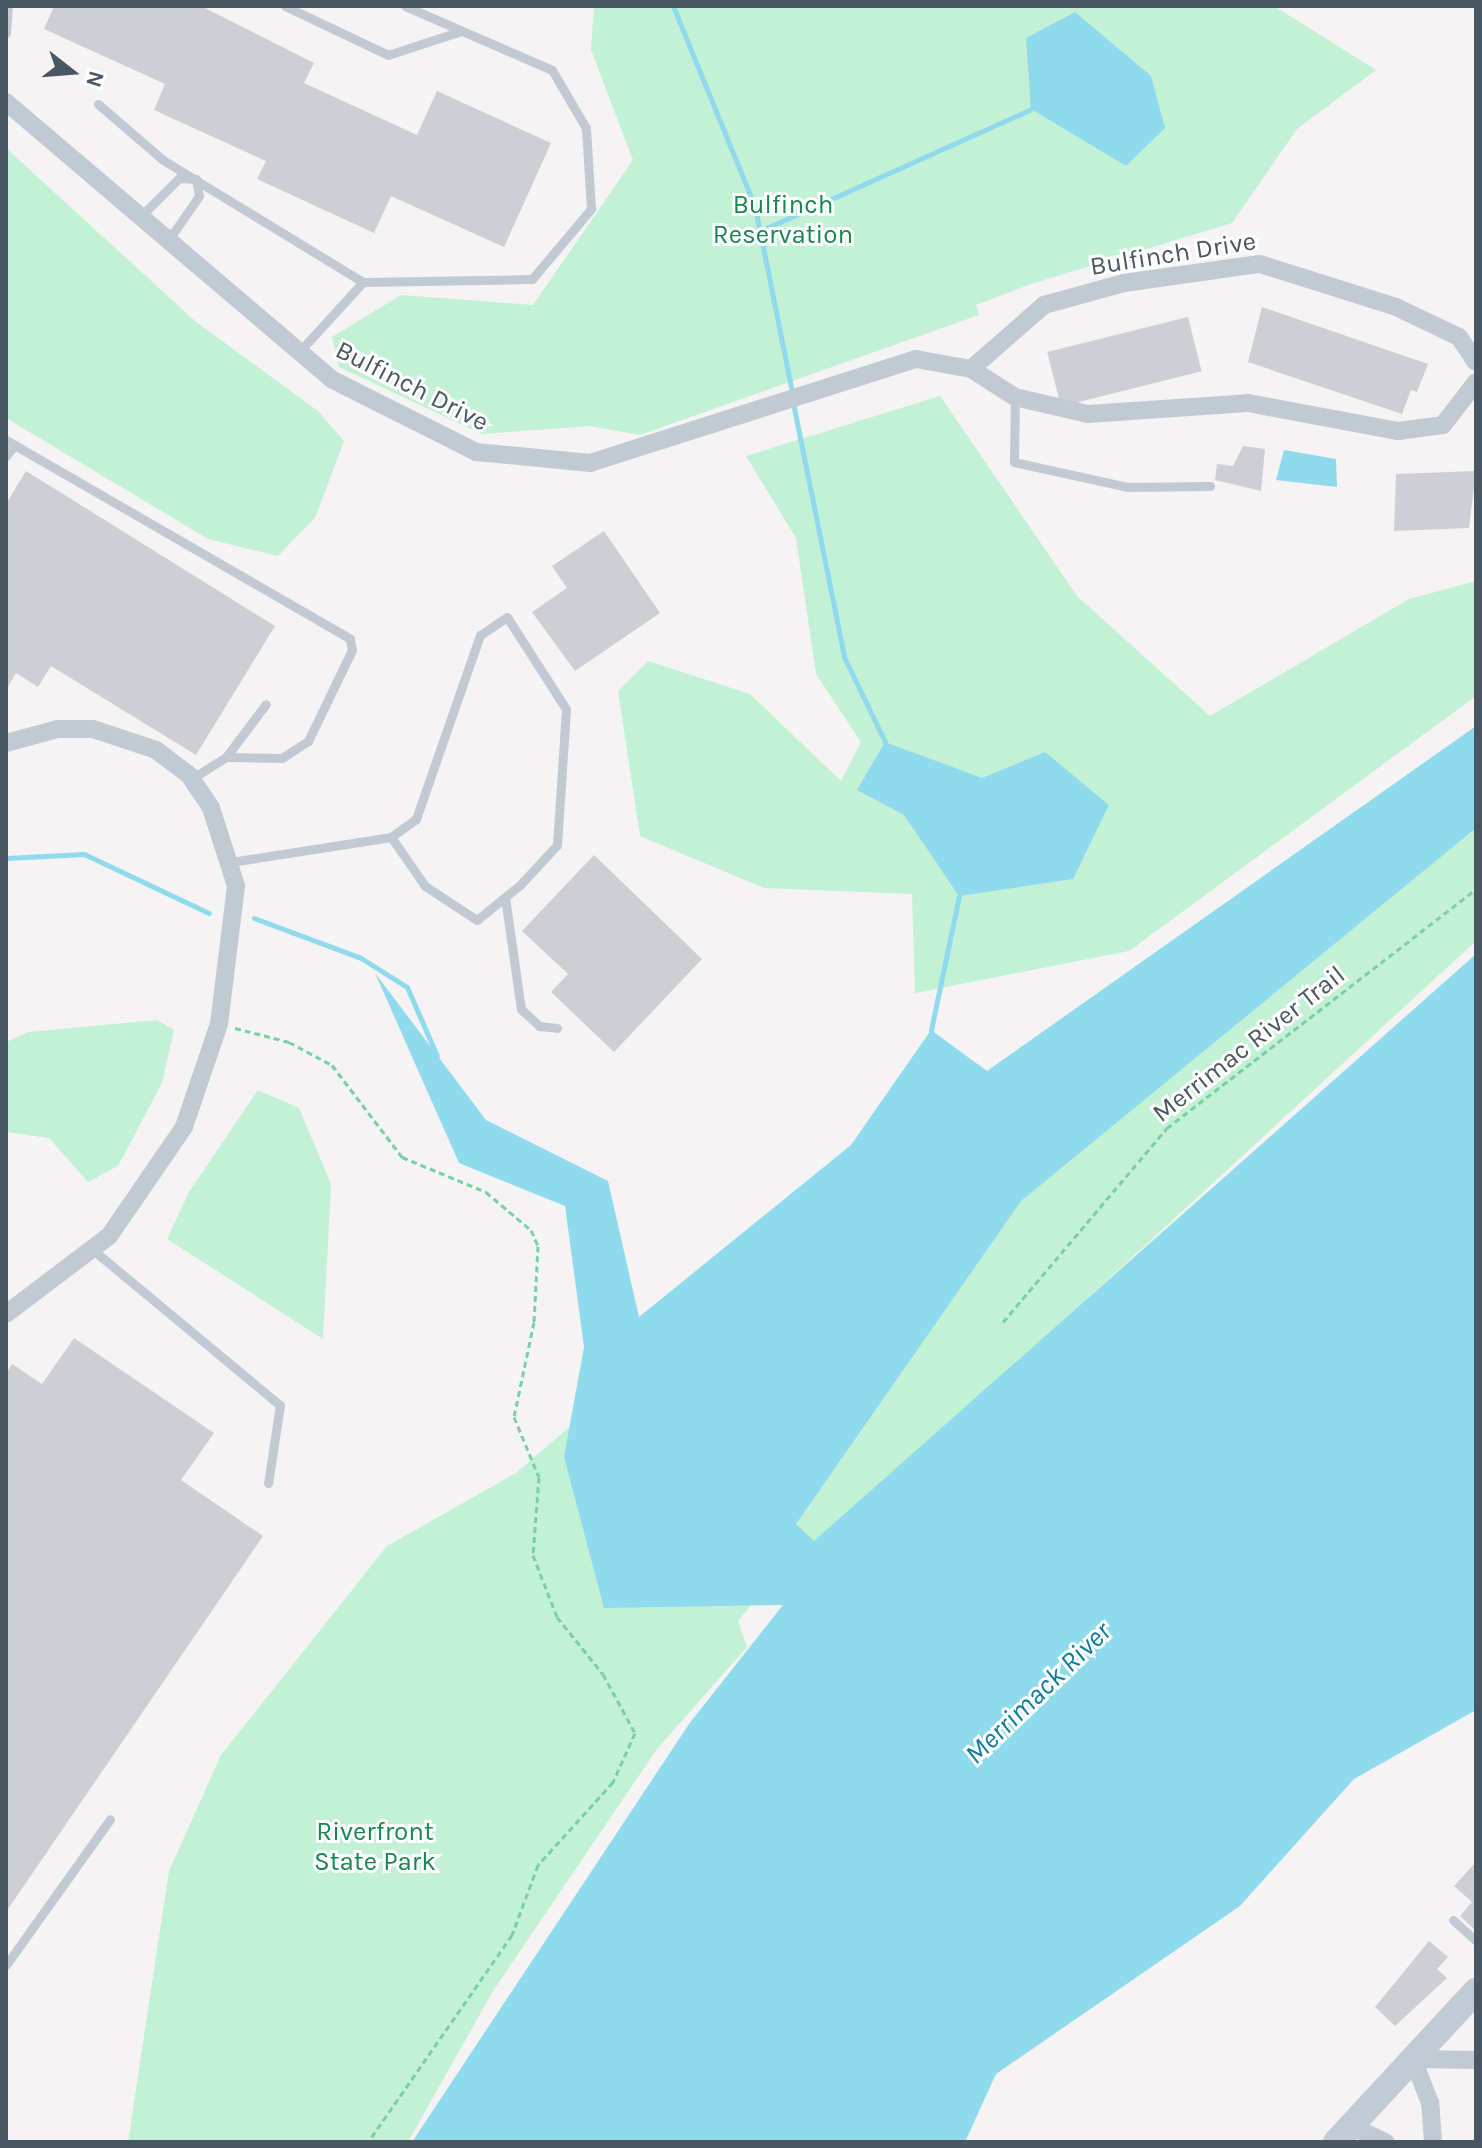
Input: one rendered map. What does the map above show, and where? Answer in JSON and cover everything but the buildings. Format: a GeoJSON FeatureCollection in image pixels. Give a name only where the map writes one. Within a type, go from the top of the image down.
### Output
{"type":"FeatureCollection","features":[{"type":"Feature","properties":{"kind":"main road"},"geometry":{"type":"LineString","coordinates":[[1343,2134],[1476,1991]]}},
{"type":"Feature","properties":{"kind":"street","name":"Bulfinch Drive"},"geometry":{"type":"LineString","coordinates":[[6,102],[331,379],[476,452],[590,463],[906,360],[971,369],[1015,397],[1088,414],[1279,405],[1423,431],[1459,413],[1476,382]]}},
{"type":"Feature","properties":{"kind":"street","name":"Bulfinch Drive"},"geometry":{"type":"LineString","coordinates":[[971,369],[1044,305],[1124,283],[1260,264],[1396,307],[1459,337],[1476,362]]}},
{"type":"Feature","properties":{"kind":"street"},"geometry":{"type":"LineString","coordinates":[[6,743],[58,729],[93,729],[156,750],[191,779],[231,862],[232,934],[219,1024],[184,1127],[142,1197],[93,1250],[6,1314]]}},
{"type":"Feature","properties":{"kind":"street"},"geometry":{"type":"LineString","coordinates":[[1433,2142],[1430,2103],[1413,2059],[1476,2060]]}},
{"type":"Feature","properties":{"kind":"street"},"geometry":{"type":"LineString","coordinates":[[1343,2134],[1385,2142]]}},
{"type":"Feature","properties":{"kind":"lane"},"geometry":{"type":"LineString","coordinates":[[6,33],[8,6]]}},
{"type":"Feature","properties":{"kind":"lane"},"geometry":{"type":"LineString","coordinates":[[285,6],[388,55],[461,31]]}},
{"type":"Feature","properties":{"kind":"lane"},"geometry":{"type":"LineString","coordinates":[[98,104],[276,235],[363,282],[532,279],[591,209],[586,128],[552,70],[405,6]]}},
{"type":"Feature","properties":{"kind":"lane"},"geometry":{"type":"LineString","coordinates":[[141,216],[179,178],[196,179]]}},
{"type":"Feature","properties":{"kind":"lane"},"geometry":{"type":"LineString","coordinates":[[167,242],[199,196],[196,179]]}},
{"type":"Feature","properties":{"kind":"lane"},"geometry":{"type":"LineString","coordinates":[[299,352],[363,282]]}},
{"type":"Feature","properties":{"kind":"lane"},"geometry":{"type":"LineString","coordinates":[[1015,397],[1014,462],[1128,487],[1210,486]]}},
{"type":"Feature","properties":{"kind":"lane"},"geometry":{"type":"LineString","coordinates":[[6,456],[10,442],[350,639],[308,741],[282,758],[226,757]]}},
{"type":"Feature","properties":{"kind":"lane"},"geometry":{"type":"LineString","coordinates":[[231,862],[391,837],[416,819],[480,635],[507,617],[566,709],[557,845],[477,920],[425,886],[391,837]]}},
{"type":"Feature","properties":{"kind":"lane"},"geometry":{"type":"LineString","coordinates":[[191,779],[226,757],[266,704]]}},
{"type":"Feature","properties":{"kind":"lane"},"geometry":{"type":"LineString","coordinates":[[505,897],[521,1009],[539,1026],[557,1028]]}},
{"type":"Feature","properties":{"kind":"lane"},"geometry":{"type":"LineString","coordinates":[[93,1250],[280,1405],[268,1483]]}},
{"type":"Feature","properties":{"kind":"lane"},"geometry":{"type":"LineString","coordinates":[[6,1965],[110,1819]]}},
{"type":"Feature","properties":{"kind":"lane"},"geometry":{"type":"LineString","coordinates":[[1453,1920],[1476,1941]]}},
{"type":"Feature","properties":{"kind":"path","name":"Merrimac River Trail"},"geometry":{"type":"LineString","coordinates":[[1003,1322],[1167,1128],[1476,889]]}},
{"type":"Feature","properties":{"kind":"path"},"geometry":{"type":"LineString","coordinates":[[219,1024],[289,1042],[332,1065],[397,1151],[486,1192],[535,1237],[534,1322],[514,1417],[539,1477],[531,1537],[537,1570],[563,1627],[593,1661],[635,1733],[620,1767],[538,1865],[512,1935],[368,2142]]}},
{"type":"Feature","properties":{"kind":"green space","name":"Bulfinch Reservation"},"geometry":{"type":"Polygon","coordinates":[[[594,6],[1274,6],[1376,70],[1297,129],[1232,223],[1031,284],[976,305],[979,315],[640,435],[589,426],[482,434],[339,367],[332,337],[401,295],[533,305],[633,160],[591,50],[594,6]]]}},
{"type":"Feature","properties":{"kind":"green space"},"geometry":{"type":"Polygon","coordinates":[[[6,148],[195,321],[318,411],[344,441],[315,518],[278,556],[208,539],[6,418],[6,148]]]}},
{"type":"Feature","properties":{"kind":"green space"},"geometry":{"type":"Polygon","coordinates":[[[940,396],[1077,596],[1210,716],[1409,599],[1476,581],[1476,696],[1129,951],[915,993],[912,894],[764,888],[640,836],[618,691],[648,661],[750,694],[841,781],[861,742],[816,674],[796,538],[746,456],[940,396]]]}},
{"type":"Feature","properties":{"kind":"green space","name":"Riverfront State Park"},"geometry":{"type":"Polygon","coordinates":[[[1476,736],[1476,941],[878,1491],[774,1577],[738,1621],[747,1647],[657,1749],[493,1991],[408,2142],[128,2142],[169,1871],[221,1755],[387,1546],[516,1473],[603,1398],[1476,736]]]}},
{"type":"Feature","properties":{"kind":"green space"},"geometry":{"type":"Polygon","coordinates":[[[157,1020],[174,1030],[162,1083],[118,1166],[88,1182],[49,1138],[6,1132],[6,1042],[28,1032],[157,1020]]]}},
{"type":"Feature","properties":{"kind":"green space"},"geometry":{"type":"Polygon","coordinates":[[[258,1090],[299,1108],[331,1184],[323,1339],[167,1239],[189,1192],[258,1090]]]}},
{"type":"Feature","properties":{"kind":"water"},"geometry":{"type":"Polygon","coordinates":[[[1075,12],[1151,76],[1165,128],[1126,166],[1031,109],[1026,38],[1075,12]]]}},
{"type":"Feature","properties":{"kind":"water"},"geometry":{"type":"Polygon","coordinates":[[[1284,450],[1336,459],[1337,487],[1276,480],[1284,450]]]}},
{"type":"Feature","properties":{"kind":"water","name":"Merrimack River"},"geometry":{"type":"Polygon","coordinates":[[[1476,726],[1476,828],[1021,1201],[796,1524],[814,1541],[1476,954],[1476,1710],[1354,1779],[1240,1906],[996,2074],[965,2142],[412,2142],[689,1724],[783,1605],[604,1608],[564,1457],[584,1347],[565,1206],[459,1163],[375,973],[486,1120],[608,1181],[639,1317],[851,1145],[931,1030],[987,1071],[1476,726]]]}},
{"type":"Feature","properties":{"kind":"water"},"geometry":{"type":"Polygon","coordinates":[[[885,742],[982,778],[1045,752],[1109,805],[1073,879],[959,896],[904,815],[857,790],[885,742]]]}},
{"type":"Feature","properties":{"kind":"waterway"},"geometry":{"type":"LineString","coordinates":[[673,6],[755,207],[792,393]]}},
{"type":"Feature","properties":{"kind":"waterway"},"geometry":{"type":"LineString","coordinates":[[760,231],[1031,109]]}},
{"type":"Feature","properties":{"kind":"waterway"},"geometry":{"type":"LineString","coordinates":[[793,403],[844,657],[885,742]]}},
{"type":"Feature","properties":{"kind":"waterway"},"geometry":{"type":"LineString","coordinates":[[6,858],[84,854],[209,913]]}},
{"type":"Feature","properties":{"kind":"waterway"},"geometry":{"type":"LineString","coordinates":[[931,1030],[959,896]]}},
{"type":"Feature","properties":{"kind":"waterway"},"geometry":{"type":"LineString","coordinates":[[254,918],[361,958],[407,987],[437,1056]]}}]}
